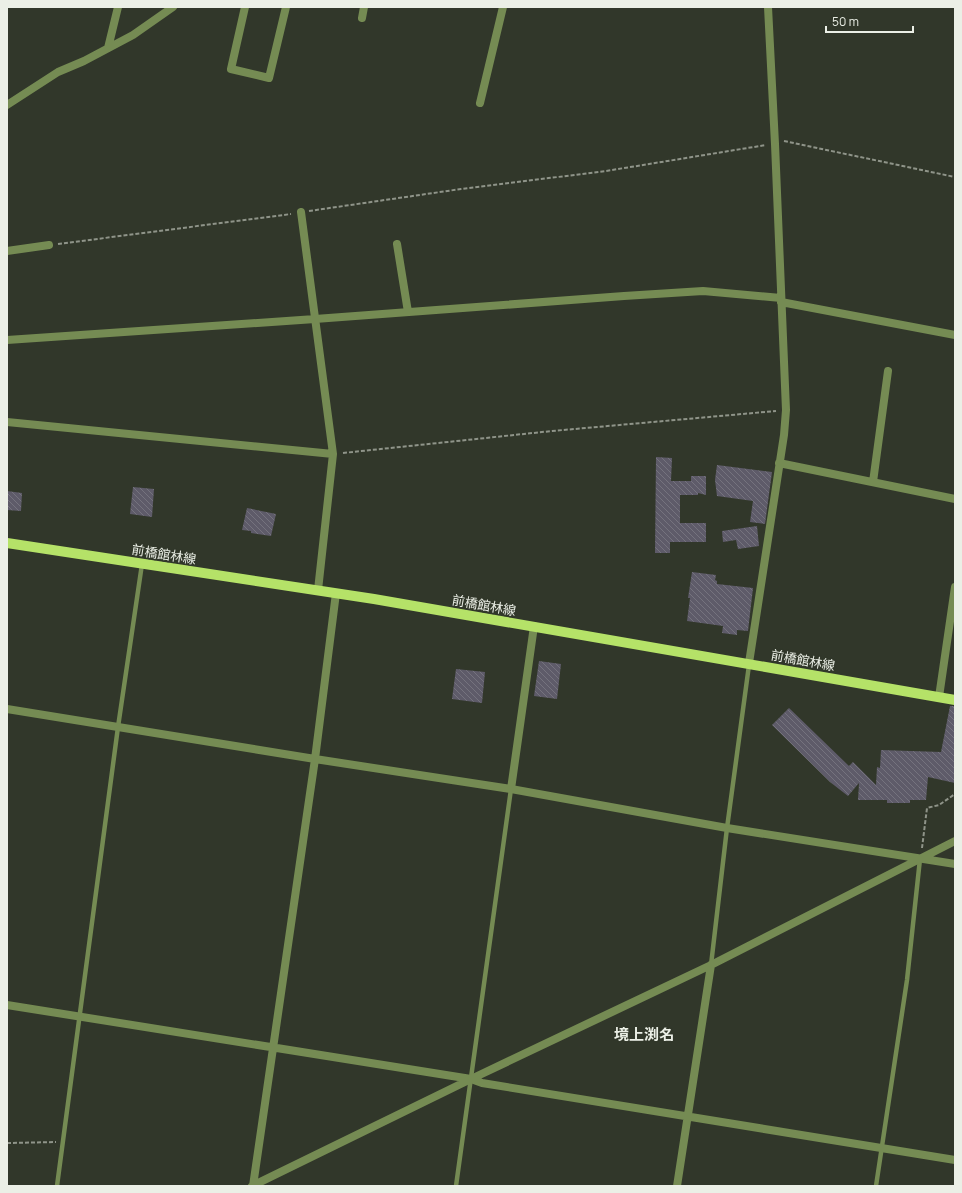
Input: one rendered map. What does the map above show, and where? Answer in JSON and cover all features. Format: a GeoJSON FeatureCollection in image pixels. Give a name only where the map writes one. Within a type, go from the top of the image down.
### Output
{"type":"FeatureCollection","features":[{"type":"Feature","properties":{"kind":"main road","name":"前橋館林線"},"geometry":{"type":"LineString","coordinates":[[7,543],[318,590],[534,626],[955,700]]}},
{"type":"Feature","properties":{"kind":"street"},"geometry":{"type":"LineString","coordinates":[[108,48],[118,7]]}},
{"type":"Feature","properties":{"kind":"street"},"geometry":{"type":"LineString","coordinates":[[7,105],[58,72],[133,35],[173,7]]}},
{"type":"Feature","properties":{"kind":"street"},"geometry":{"type":"LineString","coordinates":[[246,7],[231,69],[269,78],[286,7]]}},
{"type":"Feature","properties":{"kind":"street"},"geometry":{"type":"LineString","coordinates":[[362,18],[364,7]]}},
{"type":"Feature","properties":{"kind":"street"},"geometry":{"type":"LineString","coordinates":[[480,104],[502,7]]}},
{"type":"Feature","properties":{"kind":"street"},"geometry":{"type":"LineString","coordinates":[[749,664],[784,435],[786,410],[768,7]]}},
{"type":"Feature","properties":{"kind":"street"},"geometry":{"type":"LineString","coordinates":[[301,212],[333,454],[318,590]]}},
{"type":"Feature","properties":{"kind":"street"},"geometry":{"type":"LineString","coordinates":[[397,244],[408,312]]}},
{"type":"Feature","properties":{"kind":"street"},"geometry":{"type":"LineString","coordinates":[[7,251],[49,245]]}},
{"type":"Feature","properties":{"kind":"street"},"geometry":{"type":"LineString","coordinates":[[7,340],[703,291],[781,300],[955,335]]}},
{"type":"Feature","properties":{"kind":"street"},"geometry":{"type":"LineString","coordinates":[[873,482],[888,371]]}},
{"type":"Feature","properties":{"kind":"street"},"geometry":{"type":"LineString","coordinates":[[7,422],[333,454]]}},
{"type":"Feature","properties":{"kind":"street"},"geometry":{"type":"LineString","coordinates":[[779,463],[955,499]]}},
{"type":"Feature","properties":{"kind":"street"},"geometry":{"type":"LineString","coordinates":[[939,697],[955,587]]}},
{"type":"Feature","properties":{"kind":"street"},"geometry":{"type":"LineString","coordinates":[[253,1186],[315,759],[336,593]]}},
{"type":"Feature","properties":{"kind":"street"},"geometry":{"type":"LineString","coordinates":[[511,789],[534,626]]}},
{"type":"Feature","properties":{"kind":"street"},"geometry":{"type":"LineString","coordinates":[[7,709],[511,789],[727,828],[955,864]]}},
{"type":"Feature","properties":{"kind":"street"},"geometry":{"type":"LineString","coordinates":[[253,1186],[471,1079],[711,965],[955,841]]}},
{"type":"Feature","properties":{"kind":"street"},"geometry":{"type":"LineString","coordinates":[[677,1186],[711,965]]}},
{"type":"Feature","properties":{"kind":"street"},"geometry":{"type":"LineString","coordinates":[[7,1005],[471,1079],[482,1083],[955,1160]]}},
{"type":"Feature","properties":{"kind":"lane"},"geometry":{"type":"LineString","coordinates":[[57,1186],[118,727],[142,564]]}},
{"type":"Feature","properties":{"kind":"lane"},"geometry":{"type":"LineString","coordinates":[[711,965],[727,828],[749,664]]}},
{"type":"Feature","properties":{"kind":"lane"},"geometry":{"type":"LineString","coordinates":[[456,1186],[511,789]]}},
{"type":"Feature","properties":{"kind":"lane"},"geometry":{"type":"LineString","coordinates":[[876,1186],[907,980],[920,859]]}},
{"type":"Feature","properties":{"kind":"path"},"geometry":{"type":"LineString","coordinates":[[49,245],[301,212],[461,189],[606,171],[775,142],[804,144],[955,177]]}},
{"type":"Feature","properties":{"kind":"path"},"geometry":{"type":"LineString","coordinates":[[333,454],[552,431],[786,410]]}},
{"type":"Feature","properties":{"kind":"path"},"geometry":{"type":"LineString","coordinates":[[920,859],[927,808],[939,806],[955,794]]}},
{"type":"Feature","properties":{"kind":"path"},"geometry":{"type":"LineString","coordinates":[[7,1143],[63,1141]]}},
{"type":"Feature","properties":{"kind":"building"},"geometry":{"type":"Polygon","coordinates":[[[656,457],[672,458],[671,481],[691,481],[691,476],[706,476],[706,495],[698,493],[698,495],[680,495],[680,523],[706,523],[706,542],[670,542],[670,553],[655,553],[656,457]]]}},
{"type":"Feature","properties":{"kind":"building"},"geometry":{"type":"Polygon","coordinates":[[[717,465],[772,472],[765,524],[750,522],[753,501],[717,496],[715,480],[717,465]]]}},
{"type":"Feature","properties":{"kind":"building"},"geometry":{"type":"Polygon","coordinates":[[[133,487],[154,489],[152,517],[130,514],[133,487]]]}},
{"type":"Feature","properties":{"kind":"building"},"geometry":{"type":"Polygon","coordinates":[[[7,491],[22,493],[21,511],[7,510],[7,491]]]}},
{"type":"Feature","properties":{"kind":"building"},"geometry":{"type":"Polygon","coordinates":[[[247,508],[276,514],[271,536],[242,530],[247,508]]]}},
{"type":"Feature","properties":{"kind":"building"},"geometry":{"type":"Polygon","coordinates":[[[757,526],[759,546],[738,549],[736,540],[723,542],[722,531],[757,526]]]}},
{"type":"Feature","properties":{"kind":"building"},"geometry":{"type":"Polygon","coordinates":[[[692,572],[716,575],[715,580],[717,581],[717,584],[753,588],[748,631],[737,630],[737,635],[722,633],[723,626],[687,621],[690,598],[688,598],[692,572]]]}},
{"type":"Feature","properties":{"kind":"building"},"geometry":{"type":"Polygon","coordinates":[[[539,661],[561,664],[557,699],[534,696],[539,661]]]}},
{"type":"Feature","properties":{"kind":"building"},"geometry":{"type":"Polygon","coordinates":[[[456,669],[485,672],[482,703],[452,699],[456,669]]]}},
{"type":"Feature","properties":{"kind":"building"},"geometry":{"type":"Polygon","coordinates":[[[950,706],[955,706],[955,783],[928,777],[926,800],[910,800],[910,803],[887,803],[887,800],[858,800],[859,783],[848,796],[830,782],[772,725],[789,708],[849,766],[853,762],[876,785],[877,767],[880,768],[881,750],[941,752],[950,706]]]}},
{"type":"Feature","properties":{"kind":"district","name":"境上渕名"},"geometry":{"type":"Point","coordinates":[644,1034]}}]}
